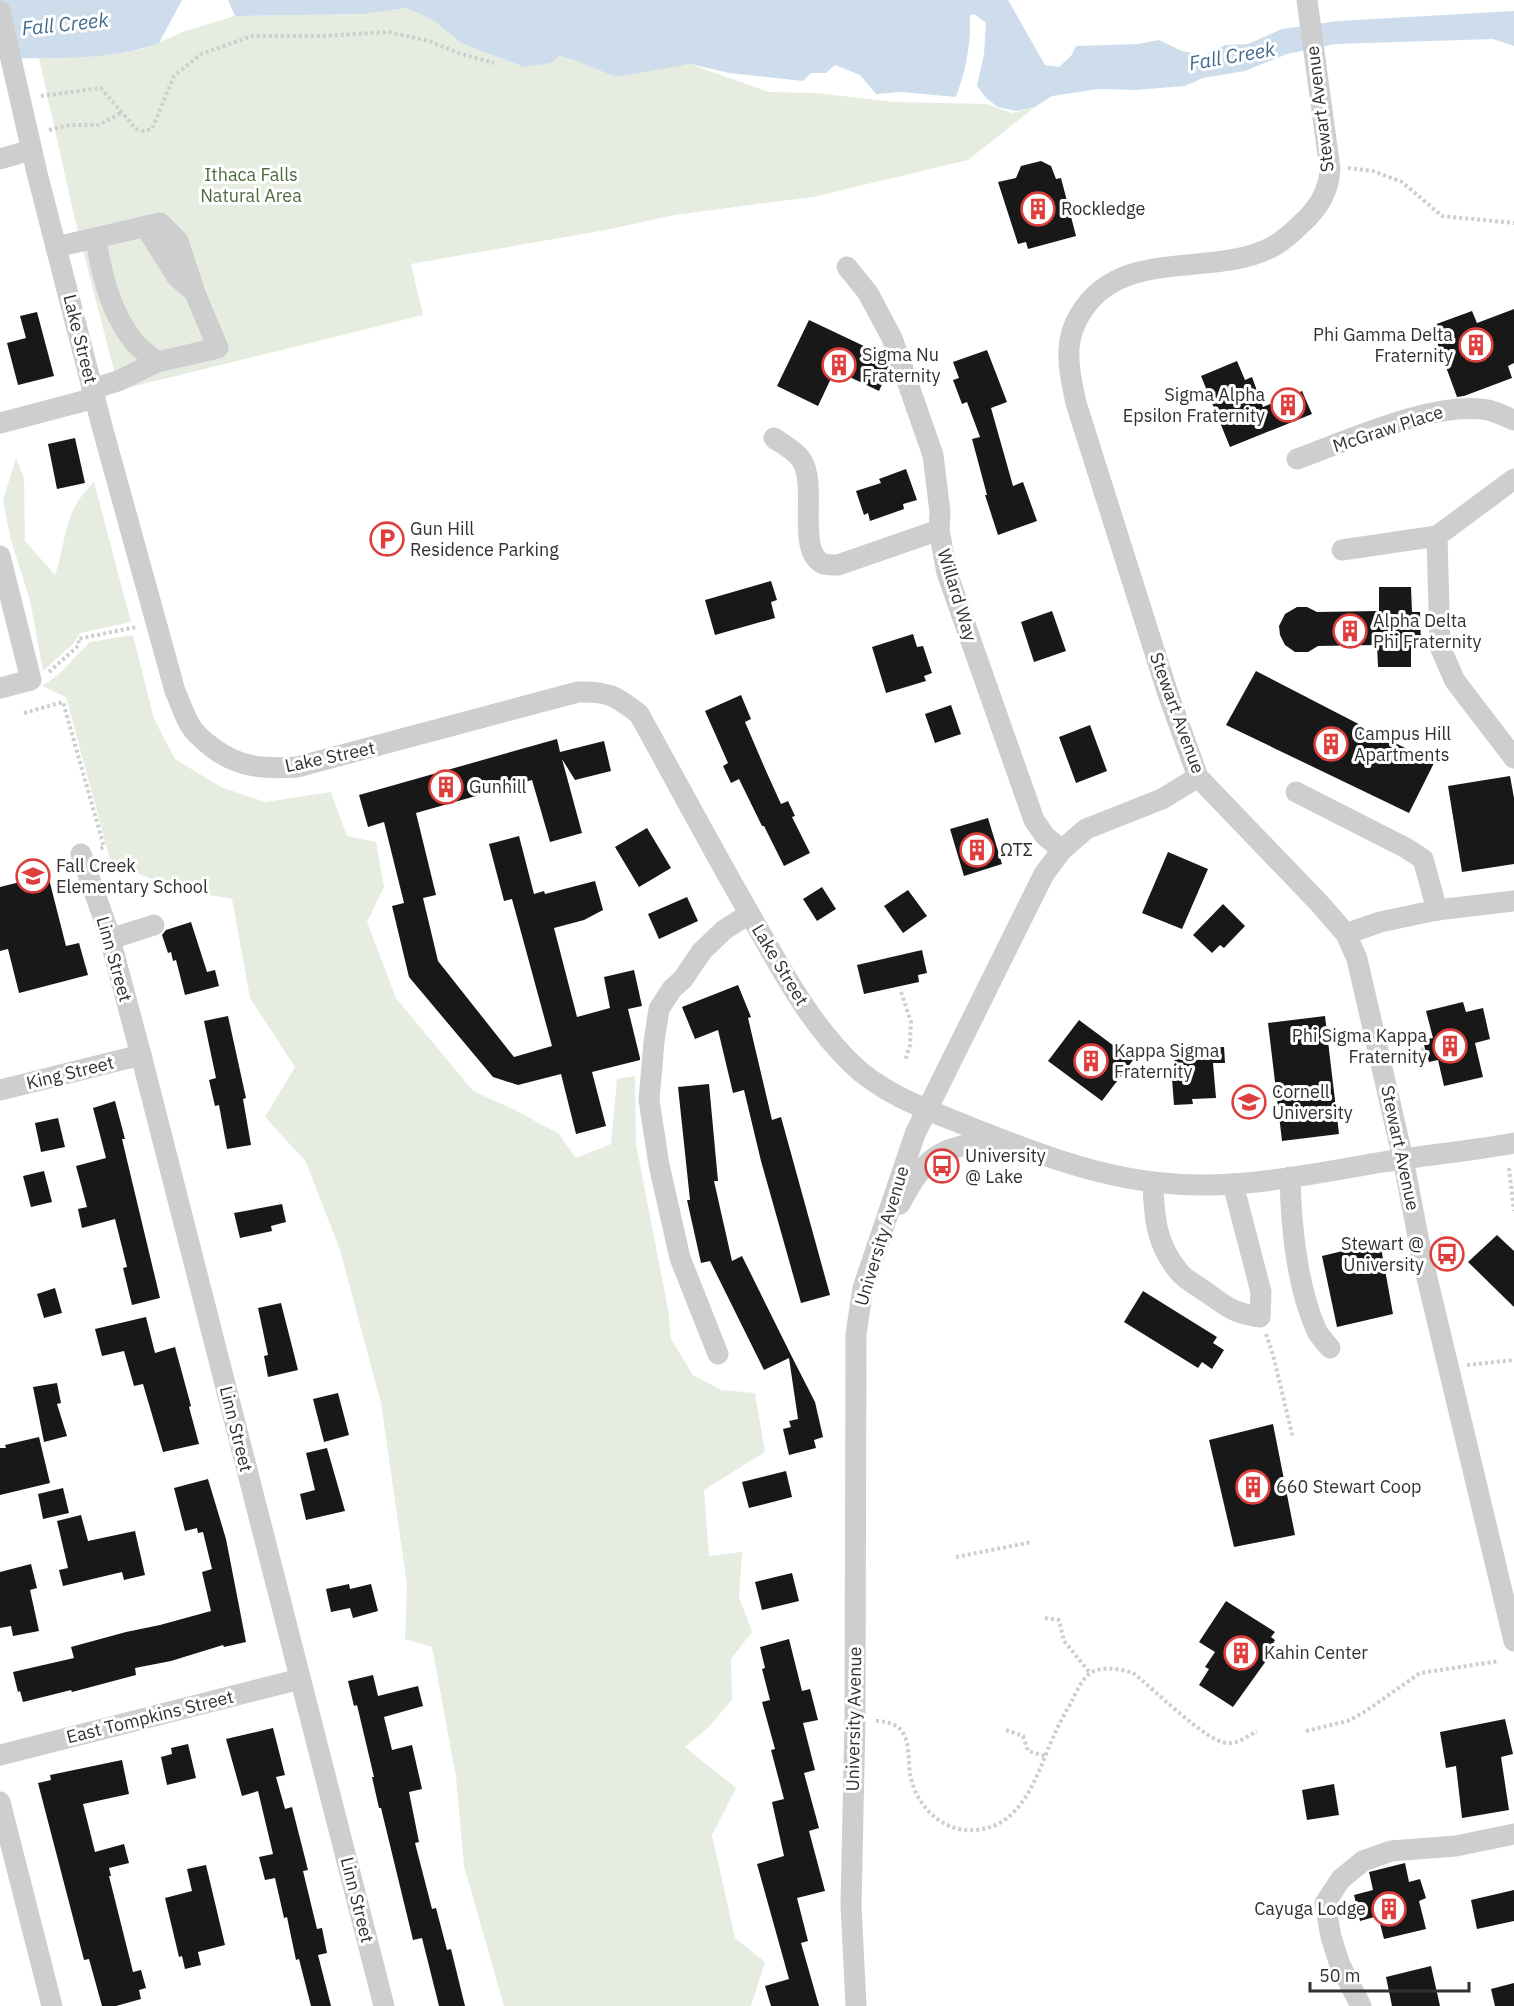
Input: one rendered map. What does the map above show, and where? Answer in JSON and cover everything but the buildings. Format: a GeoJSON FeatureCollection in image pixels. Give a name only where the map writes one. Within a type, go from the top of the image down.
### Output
{"type":"FeatureCollection","features":[{"type":"Feature","properties":{"kind":"street","name":"Stewart Avenue"},"geometry":{"type":"LineString","coordinates":[[1307,0],[1330,178],[1319,204],[1308,219],[1271,248],[1240,258],[1144,270],[1117,278],[1094,296],[1081,312],[1071,334],[1068,367],[1076,403],[1168,694],[1198,777],[1320,904],[1346,934],[1357,959],[1403,1159],[1422,1257],[1514,1641]]}},
{"type":"Feature","properties":{"kind":"street","name":"Lake Street"},"geometry":{"type":"LineString","coordinates":[[0,11],[31,150],[94,394],[175,691],[191,727],[205,742],[228,759],[248,766],[297,767],[578,692],[598,692],[618,698],[639,714],[749,914],[799,999],[826,1036],[852,1065],[879,1084],[928,1109]]}},
{"type":"Feature","properties":{"kind":"street"},"geometry":{"type":"LineString","coordinates":[[0,159],[31,150]]}},
{"type":"Feature","properties":{"kind":"street"},"geometry":{"type":"LineString","coordinates":[[0,423],[94,394],[157,362],[218,348],[195,293],[178,242],[160,223],[56,247]]}},
{"type":"Feature","properties":{"kind":"street"},"geometry":{"type":"LineString","coordinates":[[96,238],[104,280],[115,311],[135,343],[157,362]]}},
{"type":"Feature","properties":{"kind":"street","name":"Willard Way"},"geometry":{"type":"LineString","coordinates":[[847,267],[868,293],[892,338],[933,455],[939,502],[939,530],[947,573],[1034,820],[1045,836],[1062,850]]}},
{"type":"Feature","properties":{"kind":"street","name":"McGraw Place"},"geometry":{"type":"LineString","coordinates":[[1298,459],[1410,418],[1451,409],[1488,410],[1514,420]]}},
{"type":"Feature","properties":{"kind":"street"},"geometry":{"type":"LineString","coordinates":[[774,438],[800,458],[807,474],[809,537],[813,553],[823,563],[838,565],[939,530]]}},
{"type":"Feature","properties":{"kind":"street"},"geometry":{"type":"LineString","coordinates":[[1342,550],[1437,536],[1514,479]]}},
{"type":"Feature","properties":{"kind":"street"},"geometry":{"type":"LineString","coordinates":[[1437,536],[1440,647],[1455,681],[1514,758]]}},
{"type":"Feature","properties":{"kind":"street"},"geometry":{"type":"LineString","coordinates":[[0,556],[31,680],[0,688]]}},
{"type":"Feature","properties":{"kind":"street"},"geometry":{"type":"LineString","coordinates":[[1198,777],[1162,799],[1086,830],[1062,850],[1044,874],[928,1109],[1000,1139],[1084,1168],[1153,1182],[1195,1185],[1233,1184],[1290,1177],[1514,1143]]}},
{"type":"Feature","properties":{"kind":"street"},"geometry":{"type":"LineString","coordinates":[[1296,792],[1423,859],[1437,910]]}},
{"type":"Feature","properties":{"kind":"street","name":"Linn Street"},"geometry":{"type":"LineString","coordinates":[[81,854],[110,939],[141,1055],[384,2006]]}},
{"type":"Feature","properties":{"kind":"street"},"geometry":{"type":"LineString","coordinates":[[1346,934],[1380,922],[1437,910],[1514,901]]}},
{"type":"Feature","properties":{"kind":"street"},"geometry":{"type":"LineString","coordinates":[[717,1354],[680,1258],[659,1166],[649,1100],[659,1009],[702,951],[724,930],[749,914]]}},
{"type":"Feature","properties":{"kind":"street"},"geometry":{"type":"LineString","coordinates":[[110,939],[154,925]]}},
{"type":"Feature","properties":{"kind":"street","name":"King Street"},"geometry":{"type":"LineString","coordinates":[[0,1090],[141,1055]]}},
{"type":"Feature","properties":{"kind":"street","name":"University Avenue"},"geometry":{"type":"LineString","coordinates":[[856,2006],[851,1905],[855,1720],[856,1334],[863,1288],[912,1143],[928,1109]]}},
{"type":"Feature","properties":{"kind":"street"},"geometry":{"type":"LineString","coordinates":[[877,1247],[910,1185],[920,1170],[935,1155],[963,1145],[1000,1139]]}},
{"type":"Feature","properties":{"kind":"street"},"geometry":{"type":"LineString","coordinates":[[1290,1177],[1293,1233],[1304,1291],[1316,1331],[1330,1348]]}},
{"type":"Feature","properties":{"kind":"street"},"geometry":{"type":"LineString","coordinates":[[1153,1182],[1156,1230],[1165,1252],[1182,1275],[1229,1309],[1241,1314],[1260,1317],[1261,1292],[1233,1184]]}},
{"type":"Feature","properties":{"kind":"street","name":"East Tompkins Street"},"geometry":{"type":"LineString","coordinates":[[0,1755],[300,1680]]}},
{"type":"Feature","properties":{"kind":"street"},"geometry":{"type":"LineString","coordinates":[[0,1802],[52,2006]]}},
{"type":"Feature","properties":{"kind":"street"},"geometry":{"type":"LineString","coordinates":[[1361,2006],[1340,1965],[1331,1937],[1325,1903],[1341,1880],[1363,1861],[1391,1851],[1456,1846],[1514,1834]]}},
{"type":"Feature","properties":{"kind":"path"},"geometry":{"type":"LineString","coordinates":[[40,96],[101,88],[136,129],[144,131],[152,129],[174,76],[201,54],[252,36],[322,36],[389,32],[429,41],[460,54],[495,63]]}},
{"type":"Feature","properties":{"kind":"path"},"geometry":{"type":"LineString","coordinates":[[49,130],[70,125],[99,125],[121,113]]}},
{"type":"Feature","properties":{"kind":"path"},"geometry":{"type":"LineString","coordinates":[[1329,164],[1373,171],[1402,182],[1442,216],[1514,223]]}},
{"type":"Feature","properties":{"kind":"path"},"geometry":{"type":"LineString","coordinates":[[54,669],[79,645],[78,639],[137,627]]}},
{"type":"Feature","properties":{"kind":"path"},"geometry":{"type":"LineString","coordinates":[[24,713],[63,702],[104,847],[81,854]]}},
{"type":"Feature","properties":{"kind":"path"},"geometry":{"type":"LineString","coordinates":[[901,992],[911,1022],[910,1044],[905,1061]]}},
{"type":"Feature","properties":{"kind":"path"},"geometry":{"type":"LineString","coordinates":[[1403,1053],[1425,1049]]}},
{"type":"Feature","properties":{"kind":"path"},"geometry":{"type":"LineString","coordinates":[[1509,1168],[1514,1211]]}},
{"type":"Feature","properties":{"kind":"path"},"geometry":{"type":"LineString","coordinates":[[1260,1317],[1273,1356],[1293,1438]]}},
{"type":"Feature","properties":{"kind":"path"},"geometry":{"type":"LineString","coordinates":[[1449,1367],[1514,1360]]}},
{"type":"Feature","properties":{"kind":"path"},"geometry":{"type":"LineString","coordinates":[[956,1557],[1032,1542]]}},
{"type":"Feature","properties":{"kind":"path"},"geometry":{"type":"LineString","coordinates":[[1045,1618],[1059,1620],[1064,1641],[1090,1673]]}},
{"type":"Feature","properties":{"kind":"path"},"geometry":{"type":"LineString","coordinates":[[1306,1731],[1348,1721],[1420,1673],[1499,1661]]}},
{"type":"Feature","properties":{"kind":"path"},"geometry":{"type":"LineString","coordinates":[[855,1720],[885,1721],[901,1729],[906,1740],[913,1788],[920,1802],[941,1822],[951,1828],[963,1830],[991,1827],[1013,1811],[1033,1786],[1056,1731],[1075,1695],[1090,1673],[1101,1669],[1133,1673],[1207,1736],[1226,1743],[1239,1741],[1257,1731]]}},
{"type":"Feature","properties":{"kind":"path"},"geometry":{"type":"LineString","coordinates":[[1006,1730],[1023,1736],[1028,1751],[1045,1756]]}},
{"type":"Feature","properties":{"kind":"green space","name":"Ithaca Falls Natural Area"},"geometry":{"type":"Polygon","coordinates":[[[406,8],[431,19],[463,44],[524,67],[559,56],[577,61],[668,67],[690,64],[769,92],[816,93],[895,102],[988,104],[1012,113],[1035,107],[968,160],[813,197],[674,215],[606,230],[411,264],[423,315],[119,390],[74,216],[39,58],[115,54],[144,49],[185,31],[235,16],[365,14],[406,8]]]}},
{"type":"Feature","properties":{"kind":"green space"},"geometry":{"type":"Polygon","coordinates":[[[16,458],[24,478],[25,541],[55,575],[71,515],[76,504],[94,482],[131,622],[80,633],[73,644],[43,671],[30,600],[11,541],[3,500],[16,458]]]}},
{"type":"Feature","properties":{"kind":"green space"},"geometry":{"type":"Polygon","coordinates":[[[133,635],[154,719],[175,759],[221,787],[265,802],[331,792],[347,836],[376,842],[384,887],[367,922],[396,998],[473,1091],[559,1134],[576,1158],[611,1144],[617,1079],[635,1076],[636,1144],[668,1309],[671,1339],[693,1375],[721,1390],[755,1393],[765,1452],[704,1490],[709,1556],[742,1552],[739,1597],[752,1632],[731,1659],[732,1699],[709,1727],[685,1747],[736,1788],[712,1835],[735,1938],[765,1962],[751,2006],[504,2006],[464,1866],[456,1777],[432,1647],[405,1639],[407,1585],[381,1403],[340,1250],[306,1162],[265,1117],[295,1067],[250,998],[232,899],[177,889],[111,863],[66,697],[42,686],[58,675],[90,642],[133,635]]]}},
{"type":"Feature","properties":{"kind":"water","name":"Fall Creek"},"geometry":{"type":"Polygon","coordinates":[[[0,0],[182,0],[159,43],[141,49],[101,56],[0,58],[0,0]]]}},
{"type":"Feature","properties":{"kind":"water","name":"Fall Creek"},"geometry":{"type":"Polygon","coordinates":[[[228,0],[1008,0],[1045,65],[1059,67],[1071,56],[1076,46],[1138,44],[1159,40],[1182,51],[1204,55],[1225,45],[1248,44],[1282,29],[1338,21],[1514,11],[1514,46],[1493,39],[1335,44],[1287,54],[1245,71],[1203,78],[1185,86],[1135,90],[1099,89],[1052,96],[1035,107],[1016,111],[998,107],[986,98],[977,86],[984,54],[986,23],[974,14],[970,15],[967,57],[956,97],[901,92],[876,94],[860,75],[835,65],[826,73],[811,73],[803,81],[729,73],[690,64],[616,77],[559,56],[551,63],[524,67],[463,44],[431,19],[406,8],[365,14],[235,16],[228,0]]]}},
{"type":"Feature","properties":{"kind":"place","name":"Rockledge"},"geometry":{"type":"Point","coordinates":[1038,209]}},
{"type":"Feature","properties":{"kind":"place","name":"Phi Gamma Delta Fraternity"},"geometry":{"type":"Point","coordinates":[1476,345]}},
{"type":"Feature","properties":{"kind":"place","name":"Sigma Nu Fraternity"},"geometry":{"type":"Point","coordinates":[839,365]}},
{"type":"Feature","properties":{"kind":"place","name":"Sigma Alpha Epsilon Fraternity"},"geometry":{"type":"Point","coordinates":[1288,405]}},
{"type":"Feature","properties":{"kind":"place","name":"Gun Hill Residence Parking"},"geometry":{"type":"Point","coordinates":[387,539]}},
{"type":"Feature","properties":{"kind":"place","name":"Alpha Delta Phi Fraternity"},"geometry":{"type":"Point","coordinates":[1350,631]}},
{"type":"Feature","properties":{"kind":"place","name":"Campus Hill Apartments"},"geometry":{"type":"Point","coordinates":[1331,744]}},
{"type":"Feature","properties":{"kind":"place","name":"Gunhill"},"geometry":{"type":"Point","coordinates":[446,787]}},
{"type":"Feature","properties":{"kind":"place","name":"ΩΤΣ"},"geometry":{"type":"Point","coordinates":[977,850]}},
{"type":"Feature","properties":{"kind":"place","name":"Fall Creek Elementary School"},"geometry":{"type":"Point","coordinates":[33,876]}},
{"type":"Feature","properties":{"kind":"place","name":"Phi Sigma Kappa Fraternity"},"geometry":{"type":"Point","coordinates":[1450,1046]}},
{"type":"Feature","properties":{"kind":"place","name":"Kappa Sigma Fraternity"},"geometry":{"type":"Point","coordinates":[1091,1061]}},
{"type":"Feature","properties":{"kind":"place","name":"Cornell University"},"geometry":{"type":"Point","coordinates":[1249,1102]}},
{"type":"Feature","properties":{"kind":"place","name":"University @ Lake"},"geometry":{"type":"Point","coordinates":[942,1166]}},
{"type":"Feature","properties":{"kind":"place","name":"Stewart @ University"},"geometry":{"type":"Point","coordinates":[1447,1254]}},
{"type":"Feature","properties":{"kind":"place","name":"660 Stewart Coop"},"geometry":{"type":"Point","coordinates":[1253,1487]}},
{"type":"Feature","properties":{"kind":"place","name":"Kahin Center"},"geometry":{"type":"Point","coordinates":[1241,1653]}},
{"type":"Feature","properties":{"kind":"place","name":"Cayuga Lodge"},"geometry":{"type":"Point","coordinates":[1389,1909]}}]}
